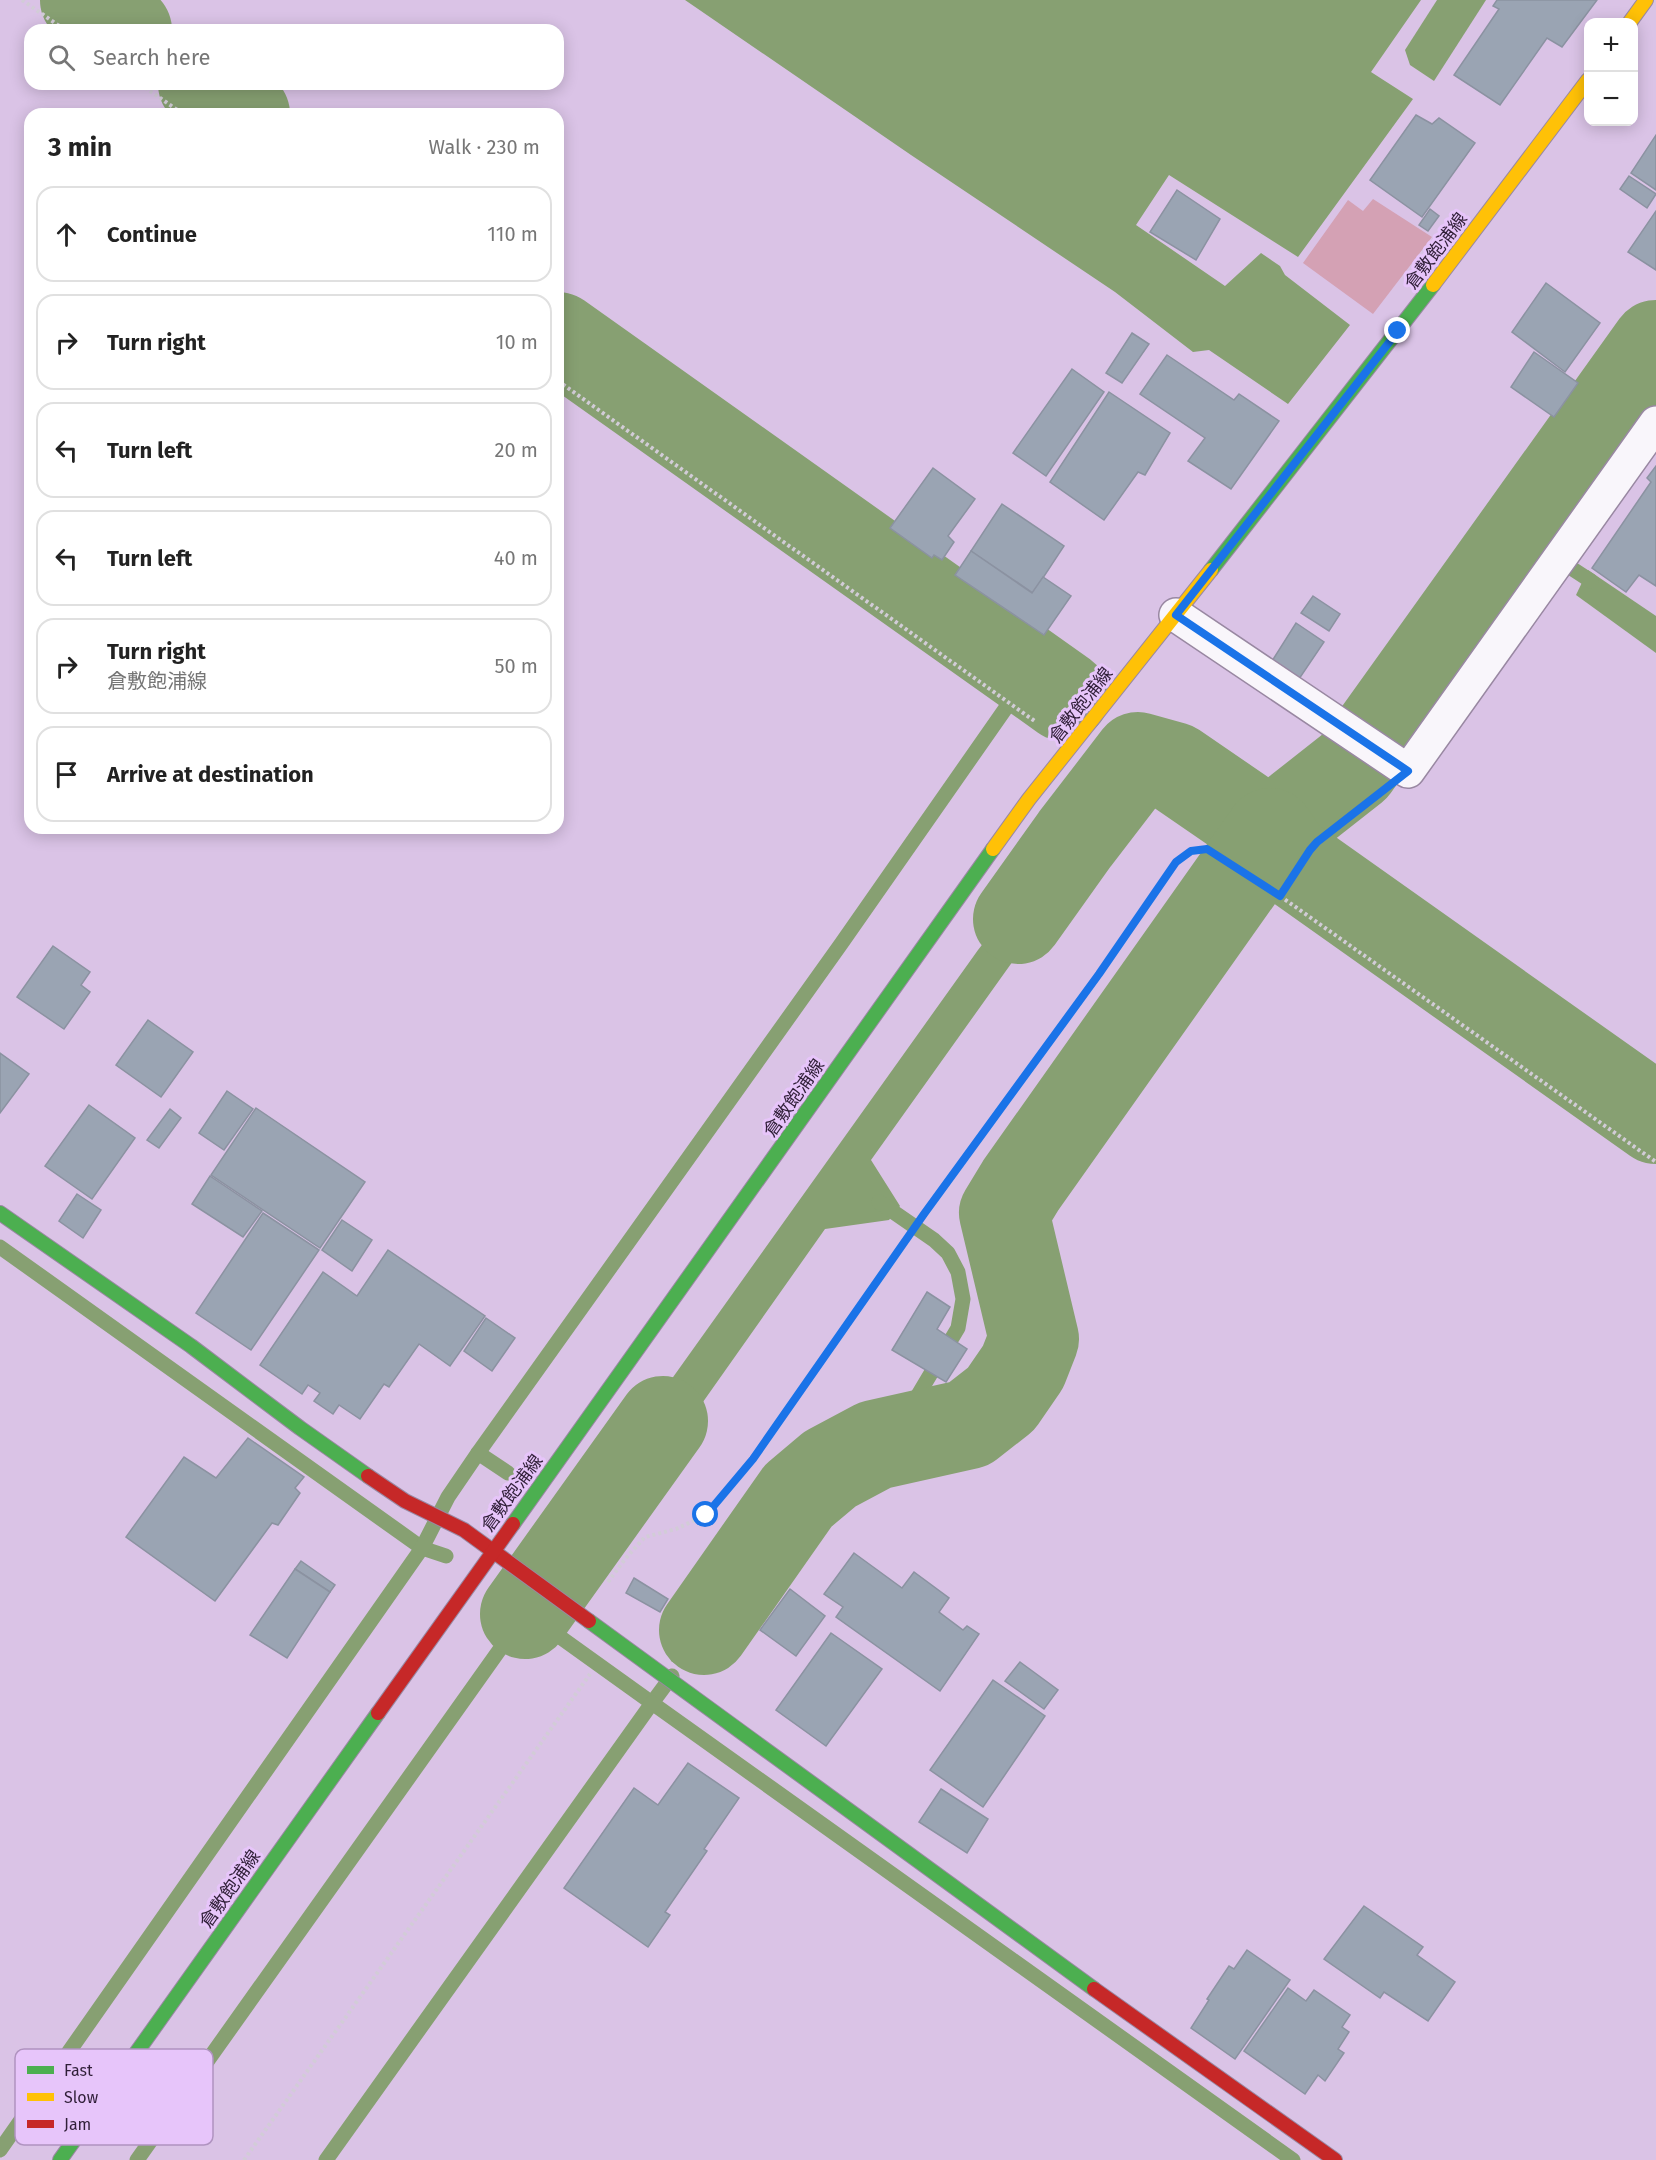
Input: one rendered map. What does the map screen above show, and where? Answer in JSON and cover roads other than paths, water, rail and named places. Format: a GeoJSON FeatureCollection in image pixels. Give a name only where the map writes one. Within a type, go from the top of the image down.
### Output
{"type":"FeatureCollection","features":[{"type":"Feature","properties":{"kind":"main road"},"geometry":{"type":"LineString","coordinates":[[1633,18],[1646,0]]}},
{"type":"Feature","properties":{"kind":"main road","name":"倉敷飽浦線"},"geometry":{"type":"LineString","coordinates":[[139,2049],[1029,799],[1398,331],[1584,85]]}},
{"type":"Feature","properties":{"kind":"main road"},"geometry":{"type":"LineString","coordinates":[[0,1213],[191,1346],[300,1428],[405,1501],[464,1530],[1160,2037],[1335,2160]]}},
{"type":"Feature","properties":{"kind":"main road","name":"倉敷飽浦線"},"geometry":{"type":"LineString","coordinates":[[60,2160],[71,2145]]}},
{"type":"Feature","properties":{"kind":"street"},"geometry":{"type":"LineString","coordinates":[[1176,615],[1396,764],[1656,423]]}},
{"type":"Feature","properties":{"kind":"waterway"},"geometry":{"type":"LineString","coordinates":[[85,0],[119,24]]}},
{"type":"Feature","properties":{"kind":"waterway"},"geometry":{"type":"LineString","coordinates":[[211,90],[237,108]]}},
{"type":"Feature","properties":{"kind":"waterway"},"geometry":{"type":"LineString","coordinates":[[564,341],[1064,696]]}},
{"type":"Feature","properties":{"kind":"waterway"},"geometry":{"type":"LineString","coordinates":[[1018,919],[1075,839],[1138,757],[1174,767],[1270,833],[1354,767],[1656,345]]}},
{"type":"Feature","properties":{"kind":"waterway"},"geometry":{"type":"LineString","coordinates":[[1646,359],[1656,366]]}},
{"type":"Feature","properties":{"kind":"waterway"},"geometry":{"type":"LineString","coordinates":[[1521,535],[1538,545]]}},
{"type":"Feature","properties":{"kind":"waterway"},"geometry":{"type":"LineString","coordinates":[[1568,566],[1591,581]]}},
{"type":"Feature","properties":{"kind":"waterway"},"geometry":{"type":"LineString","coordinates":[[71,2049],[422,1548],[448,1497],[478,1453],[841,944],[1031,672]]}},
{"type":"Feature","properties":{"kind":"waterway"},"geometry":{"type":"LineString","coordinates":[[704,1630],[798,1496],[830,1469],[875,1445],[969,1424],[1001,1399],[1023,1367],[1034,1339],[1004,1213],[1021,1185],[1270,833],[1286,857],[1656,1119]]}},
{"type":"Feature","properties":{"kind":"waterway"},"geometry":{"type":"LineString","coordinates":[[879,1202],[934,1240],[948,1253],[958,1272],[963,1299],[958,1328],[890,1442]]}},
{"type":"Feature","properties":{"kind":"waterway"},"geometry":{"type":"LineString","coordinates":[[0,1247],[422,1548],[446,1556]]}},
{"type":"Feature","properties":{"kind":"waterway"},"geometry":{"type":"LineString","coordinates":[[525,1614],[663,1421]]}},
{"type":"Feature","properties":{"kind":"waterway"},"geometry":{"type":"LineString","coordinates":[[478,1453],[508,1473]]}},
{"type":"Feature","properties":{"kind":"waterway"},"geometry":{"type":"LineString","coordinates":[[514,1604],[652,1703],[672,1676]]}},
{"type":"Feature","properties":{"kind":"waterway"},"geometry":{"type":"LineString","coordinates":[[213,2053],[525,1614]]}},
{"type":"Feature","properties":{"kind":"waterway"},"geometry":{"type":"LineString","coordinates":[[326,2160],[652,1703],[1293,2160]]}},
{"type":"Feature","properties":{"kind":"waterway"},"geometry":{"type":"LineString","coordinates":[[0,2150],[15,2129]]}},
{"type":"Feature","properties":{"kind":"waterway"},"geometry":{"type":"LineString","coordinates":[[137,2160],[148,2145]]}}]}
